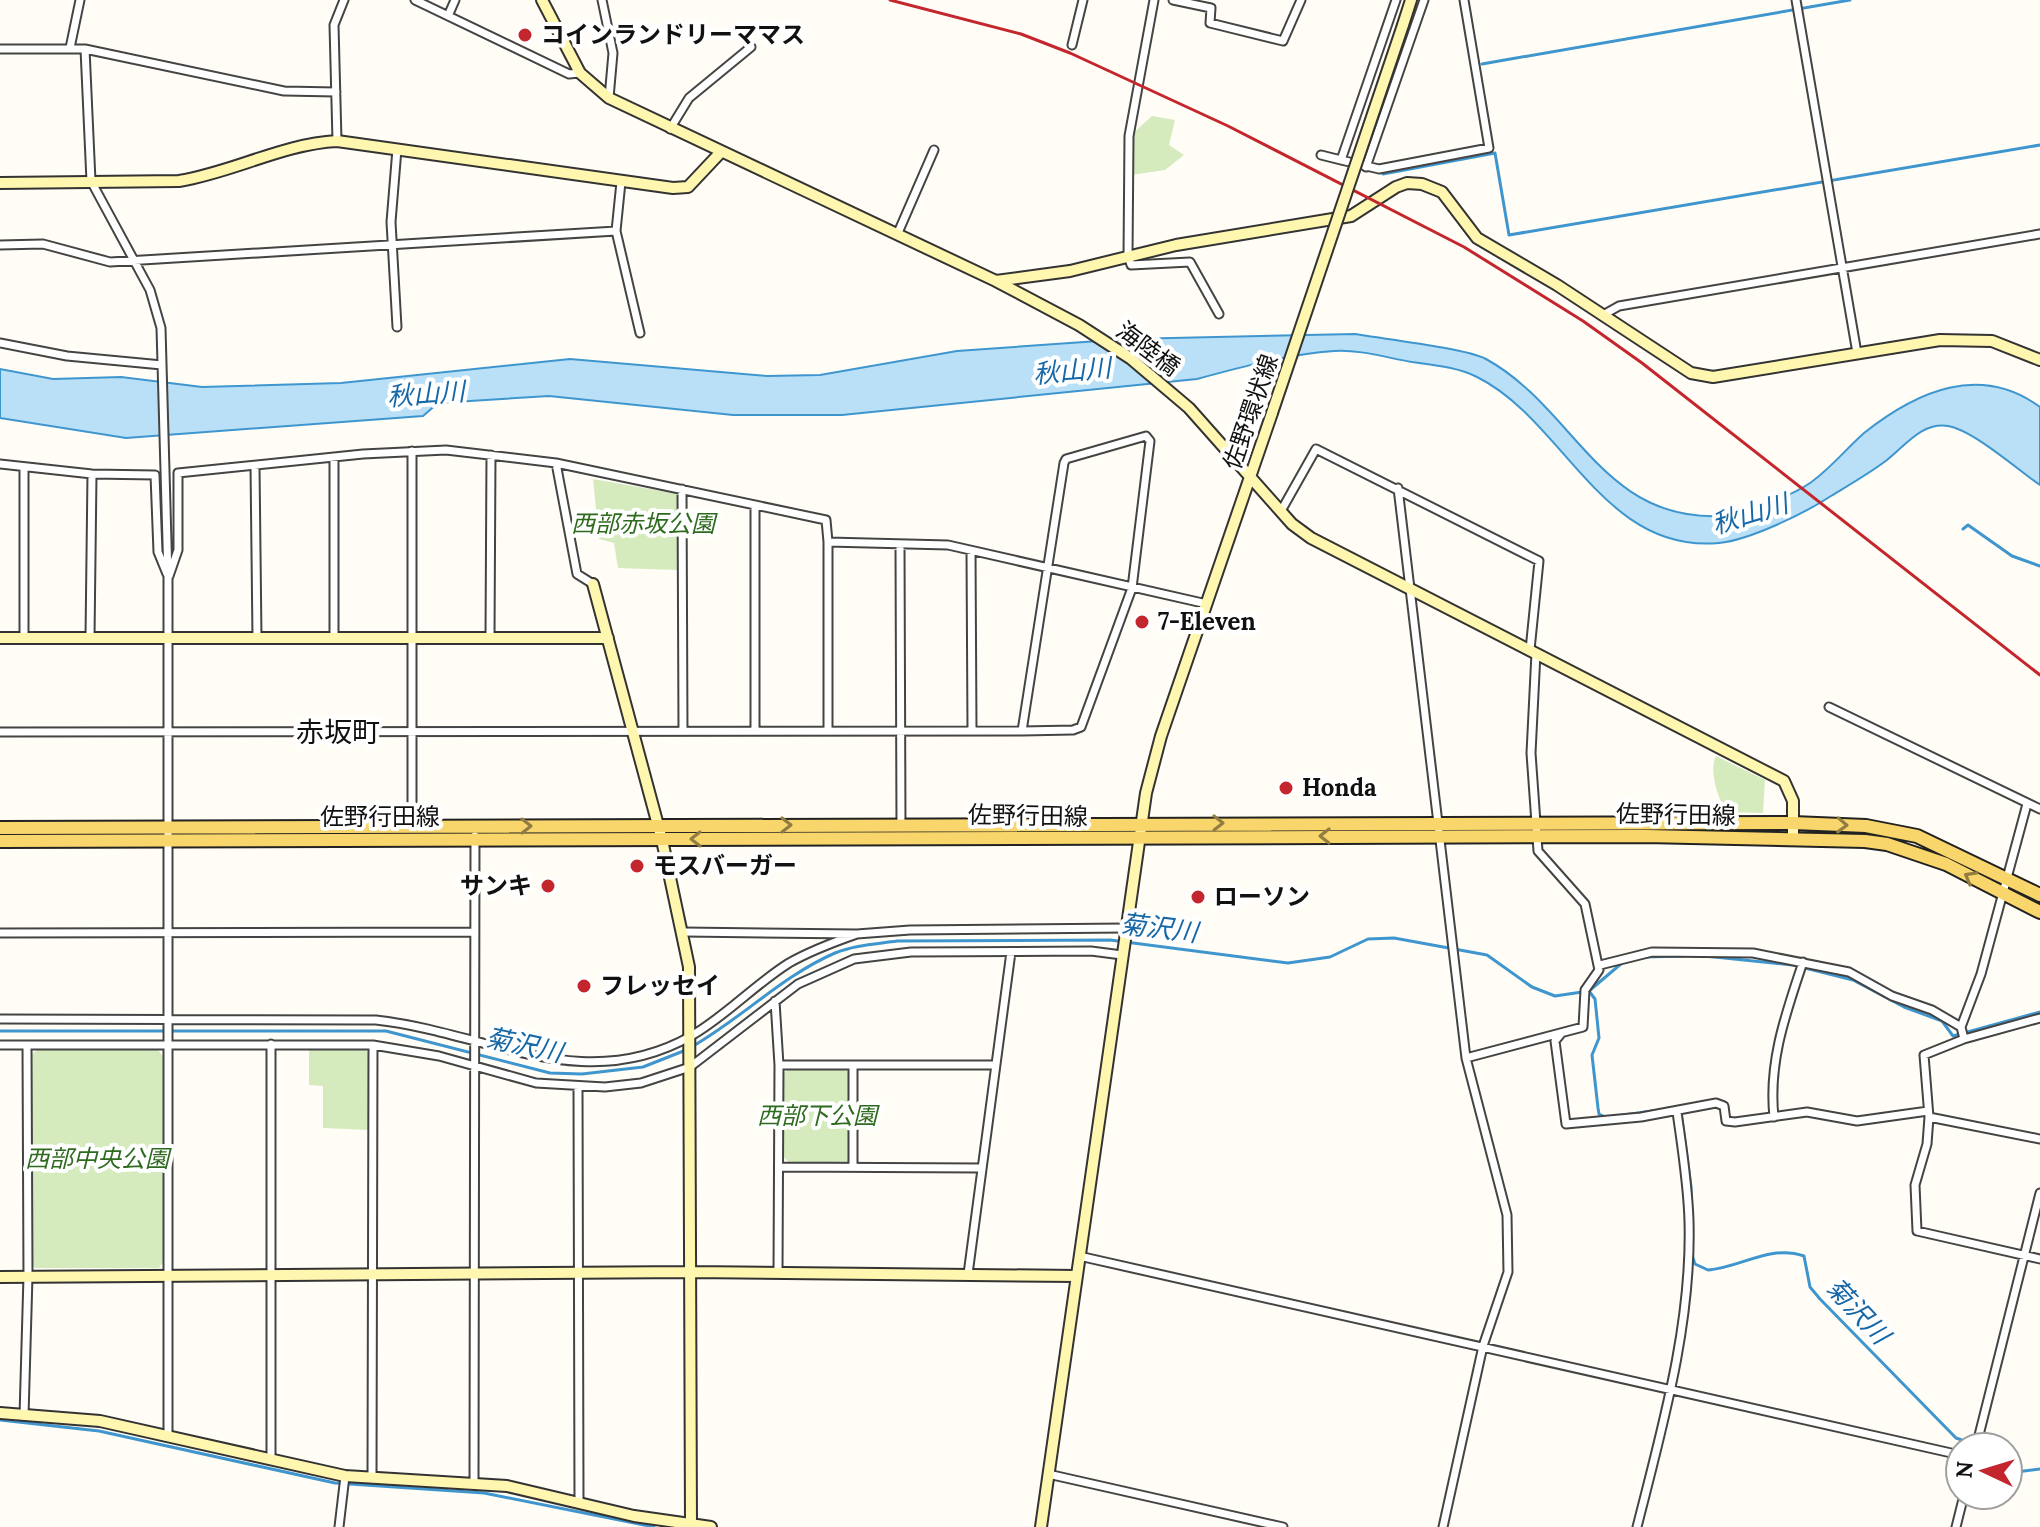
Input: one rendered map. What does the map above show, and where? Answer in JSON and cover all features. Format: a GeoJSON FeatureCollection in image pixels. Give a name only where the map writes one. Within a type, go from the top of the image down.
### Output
{"type":"FeatureCollection","features":[{"type":"Feature","properties":{"kind":"main road","name":"佐野行田線"},"geometry":{"type":"LineString","coordinates":[[0,841],[169,834],[412,833],[662,840],[1140,823],[1437,831]]}},
{"type":"Feature","properties":{"kind":"main road","name":"佐野行田線"},"geometry":{"type":"LineString","coordinates":[[475,833],[658,825],[1138,839],[1793,823],[1866,826],[1917,836],[2040,895]]}},
{"type":"Feature","properties":{"kind":"main road","name":"佐野行田線"},"geometry":{"type":"LineString","coordinates":[[0,828],[169,834]]}},
{"type":"Feature","properties":{"kind":"main road","name":"佐野行田線"},"geometry":{"type":"LineString","coordinates":[[1536,831],[1865,841],[1913,851],[2040,912]]}},
{"type":"Feature","properties":{"kind":"street"},"geometry":{"type":"LineString","coordinates":[[70,48],[80,0]]}},
{"type":"Feature","properties":{"kind":"street"},"geometry":{"type":"LineString","coordinates":[[337,141],[334,25],[344,0]]}},
{"type":"Feature","properties":{"kind":"street"},"geometry":{"type":"LineString","coordinates":[[415,0],[569,74],[580,73],[542,0]]}},
{"type":"Feature","properties":{"kind":"street"},"geometry":{"type":"LineString","coordinates":[[448,16],[455,0]]}},
{"type":"Feature","properties":{"kind":"street"},"geometry":{"type":"LineString","coordinates":[[602,0],[613,53],[609,98]]}},
{"type":"Feature","properties":{"kind":"street"},"geometry":{"type":"LineString","coordinates":[[1072,45],[1083,0]]}},
{"type":"Feature","properties":{"kind":"street"},"geometry":{"type":"LineString","coordinates":[[1154,0],[1129,136],[1128,256],[1131,265],[1190,262],[1219,314]]}},
{"type":"Feature","properties":{"kind":"street"},"geometry":{"type":"LineString","coordinates":[[1173,0],[1211,8],[1210,23],[1283,41],[1301,0]]}},
{"type":"Feature","properties":{"kind":"street"},"geometry":{"type":"LineString","coordinates":[[1341,160],[1396,0]]}},
{"type":"Feature","properties":{"kind":"street","name":"佐野環状線"},"geometry":{"type":"LineString","coordinates":[[1041,1527],[1140,823],[1161,736],[1411,0]]}},
{"type":"Feature","properties":{"kind":"street"},"geometry":{"type":"LineString","coordinates":[[1366,167],[1424,0]]}},
{"type":"Feature","properties":{"kind":"street"},"geometry":{"type":"LineString","coordinates":[[1321,155],[1366,167],[1404,165],[1489,148],[1464,0]]}},
{"type":"Feature","properties":{"kind":"street"},"geometry":{"type":"LineString","coordinates":[[1796,0],[1857,353]]}},
{"type":"Feature","properties":{"kind":"street"},"geometry":{"type":"LineString","coordinates":[[670,129],[689,98],[751,47]]}},
{"type":"Feature","properties":{"kind":"street"},"geometry":{"type":"LineString","coordinates":[[0,49],[85,49],[284,91],[336,92]]}},
{"type":"Feature","properties":{"kind":"street"},"geometry":{"type":"LineString","coordinates":[[85,49],[91,181],[135,259],[159,312],[168,578],[168,1437]]}},
{"type":"Feature","properties":{"kind":"street","name":"海陸橋"},"geometry":{"type":"LineString","coordinates":[[580,73],[609,98],[670,129],[996,281],[1079,325],[1130,358],[1189,408],[1281,511],[1322,545],[1776,775],[1789,786],[1793,839]]}},
{"type":"Feature","properties":{"kind":"street"},"geometry":{"type":"LineString","coordinates":[[0,183],[179,181],[207,176],[290,147],[337,141],[621,182],[688,187],[720,153]]}},
{"type":"Feature","properties":{"kind":"street"},"geometry":{"type":"LineString","coordinates":[[397,149],[391,206],[397,327]]}},
{"type":"Feature","properties":{"kind":"street"},"geometry":{"type":"LineString","coordinates":[[897,235],[934,150]]}},
{"type":"Feature","properties":{"kind":"street"},"geometry":{"type":"LineString","coordinates":[[1404,165],[1407,183]]}},
{"type":"Feature","properties":{"kind":"street"},"geometry":{"type":"LineString","coordinates":[[621,182],[616,231],[640,333]]}},
{"type":"Feature","properties":{"kind":"street"},"geometry":{"type":"LineString","coordinates":[[996,281],[1070,271],[1128,256],[1351,216],[1382,194],[1407,183],[1422,184],[1442,192],[1477,238],[1603,315],[1680,368],[1701,376],[1713,377],[1857,353],[1970,339],[1992,341],[2040,360]]}},
{"type":"Feature","properties":{"kind":"street"},"geometry":{"type":"LineString","coordinates":[[0,245],[43,244],[110,262],[616,231]]}},
{"type":"Feature","properties":{"kind":"street"},"geometry":{"type":"LineString","coordinates":[[1603,315],[1619,306],[2040,234]]}},
{"type":"Feature","properties":{"kind":"street"},"geometry":{"type":"LineString","coordinates":[[0,343],[82,358],[162,367]]}},
{"type":"Feature","properties":{"kind":"street"},"geometry":{"type":"LineString","coordinates":[[0,732],[1022,731],[1081,727],[1132,588],[1150,441],[1146,436],[1066,459],[1022,731]]}},
{"type":"Feature","properties":{"kind":"street"},"geometry":{"type":"LineString","coordinates":[[1281,511],[1316,449],[1539,561],[1531,753],[1538,851],[1585,904],[1600,965]]}},
{"type":"Feature","properties":{"kind":"street"},"geometry":{"type":"LineString","coordinates":[[168,578],[178,550],[178,473],[334,457],[446,450],[556,463],[826,520],[828,730]]}},
{"type":"Feature","properties":{"kind":"street"},"geometry":{"type":"LineString","coordinates":[[412,451],[412,833]]}},
{"type":"Feature","properties":{"kind":"street"},"geometry":{"type":"LineString","coordinates":[[490,638],[491,455]]}},
{"type":"Feature","properties":{"kind":"street"},"geometry":{"type":"LineString","coordinates":[[334,457],[334,638]]}},
{"type":"Feature","properties":{"kind":"street"},"geometry":{"type":"LineString","coordinates":[[556,463],[577,574],[593,584],[662,840],[689,967],[691,1524]]}},
{"type":"Feature","properties":{"kind":"street"},"geometry":{"type":"LineString","coordinates":[[0,464],[92,474],[155,475],[158,552],[168,578]]}},
{"type":"Feature","properties":{"kind":"street"},"geometry":{"type":"LineString","coordinates":[[255,466],[257,638]]}},
{"type":"Feature","properties":{"kind":"street"},"geometry":{"type":"LineString","coordinates":[[24,468],[24,638]]}},
{"type":"Feature","properties":{"kind":"street"},"geometry":{"type":"LineString","coordinates":[[90,638],[92,474]]}},
{"type":"Feature","properties":{"kind":"street"},"geometry":{"type":"LineString","coordinates":[[1398,488],[1466,1058],[1507,1209],[1508,1272],[1483,1346],[1443,1527]]}},
{"type":"Feature","properties":{"kind":"street"},"geometry":{"type":"LineString","coordinates":[[682,489],[683,731]]}},
{"type":"Feature","properties":{"kind":"street"},"geometry":{"type":"LineString","coordinates":[[755,505],[755,731]]}},
{"type":"Feature","properties":{"kind":"street"},"geometry":{"type":"LineString","coordinates":[[828,542],[948,545],[1207,604]]}},
{"type":"Feature","properties":{"kind":"street"},"geometry":{"type":"LineString","coordinates":[[900,545],[901,832]]}},
{"type":"Feature","properties":{"kind":"street"},"geometry":{"type":"LineString","coordinates":[[971,551],[972,730]]}},
{"type":"Feature","properties":{"kind":"street"},"geometry":{"type":"LineString","coordinates":[[0,638],[608,638]]}},
{"type":"Feature","properties":{"kind":"street"},"geometry":{"type":"LineString","coordinates":[[1829,707],[2040,809]]}},
{"type":"Feature","properties":{"kind":"street"},"geometry":{"type":"LineString","coordinates":[[1964,1039],[1961,1027],[1981,974],[2027,804]]}},
{"type":"Feature","properties":{"kind":"street"},"geometry":{"type":"LineString","coordinates":[[474,1482],[475,833]]}},
{"type":"Feature","properties":{"kind":"street"},"geometry":{"type":"LineString","coordinates":[[684,932],[1125,931]]}},
{"type":"Feature","properties":{"kind":"street"},"geometry":{"type":"LineString","coordinates":[[0,933],[475,932]]}},
{"type":"Feature","properties":{"kind":"street"},"geometry":{"type":"LineString","coordinates":[[0,1019],[376,1020],[413,1024],[540,1059],[578,1064],[640,1057],[690,1038],[788,964],[857,934]]}},
{"type":"Feature","properties":{"kind":"street"},"geometry":{"type":"LineString","coordinates":[[1466,1058],[1583,1027],[1585,990],[1600,965],[1637,953],[1676,950],[1753,953],[1849,972],[1892,996],[1932,1010],[1961,1027]]}},
{"type":"Feature","properties":{"kind":"street"},"geometry":{"type":"LineString","coordinates":[[968,1274],[1011,952]]}},
{"type":"Feature","properties":{"kind":"street"},"geometry":{"type":"LineString","coordinates":[[0,1045],[168,1042],[373,1045],[475,1062],[536,1083],[578,1088],[641,1083],[690,1064],[775,1001],[825,970],[875,954],[1122,952]]}},
{"type":"Feature","properties":{"kind":"street"},"geometry":{"type":"LineString","coordinates":[[1774,1117],[1771,1085],[1779,1031],[1803,962]]}},
{"type":"Feature","properties":{"kind":"street"},"geometry":{"type":"LineString","coordinates":[[775,1001],[779,1065],[778,1273]]}},
{"type":"Feature","properties":{"kind":"street"},"geometry":{"type":"LineString","coordinates":[[2040,1018],[1964,1039],[1924,1055],[1927,1144],[1915,1185],[1917,1231],[2040,1259]]}},
{"type":"Feature","properties":{"kind":"street"},"geometry":{"type":"LineString","coordinates":[[1560,1035],[1555,1041],[1566,1124],[1677,1112],[1716,1103],[1724,1106],[1729,1122],[1819,1111],[1857,1121],[1928,1114],[2040,1139]]}},
{"type":"Feature","properties":{"kind":"street"},"geometry":{"type":"LineString","coordinates":[[271,1044],[271,1458]]}},
{"type":"Feature","properties":{"kind":"street"},"geometry":{"type":"LineString","coordinates":[[24,1416],[28,1276],[27,1045]]}},
{"type":"Feature","properties":{"kind":"street"},"geometry":{"type":"LineString","coordinates":[[372,1478],[373,1045]]}},
{"type":"Feature","properties":{"kind":"street"},"geometry":{"type":"LineString","coordinates":[[779,1065],[995,1065]]}},
{"type":"Feature","properties":{"kind":"street"},"geometry":{"type":"LineString","coordinates":[[853,1065],[853,1167]]}},
{"type":"Feature","properties":{"kind":"street"},"geometry":{"type":"LineString","coordinates":[[578,1088],[579,1503]]}},
{"type":"Feature","properties":{"kind":"street"},"geometry":{"type":"LineString","coordinates":[[1637,1527],[1672,1388],[1689,1222],[1677,1112]]}},
{"type":"Feature","properties":{"kind":"street"},"geometry":{"type":"LineString","coordinates":[[779,1167],[981,1168]]}},
{"type":"Feature","properties":{"kind":"street"},"geometry":{"type":"LineString","coordinates":[[1980,1431],[2040,1193]]}},
{"type":"Feature","properties":{"kind":"street"},"geometry":{"type":"LineString","coordinates":[[1079,1256],[1944,1451]]}},
{"type":"Feature","properties":{"kind":"street"},"geometry":{"type":"LineString","coordinates":[[0,1277],[476,1276],[692,1272],[1076,1276]]}},
{"type":"Feature","properties":{"kind":"street"},"geometry":{"type":"LineString","coordinates":[[0,1413],[100,1421],[345,1476],[474,1482],[711,1527]]}},
{"type":"Feature","properties":{"kind":"street"},"geometry":{"type":"LineString","coordinates":[[1048,1474],[1283,1527]]}},
{"type":"Feature","properties":{"kind":"street"},"geometry":{"type":"LineString","coordinates":[[339,1527],[345,1476]]}},
{"type":"Feature","properties":{"kind":"green space"},"geometry":{"type":"Polygon","coordinates":[[[1152,116],[1175,120],[1169,145],[1184,155],[1165,170],[1131,175],[1132,134],[1152,116]]]}},
{"type":"Feature","properties":{"kind":"green space","name":"西部赤坂公園"},"geometry":{"type":"Polygon","coordinates":[[[593,479],[678,494],[678,570],[618,568],[614,543],[599,539],[593,479]]]}},
{"type":"Feature","properties":{"kind":"green space"},"geometry":{"type":"Polygon","coordinates":[[[1716,756],[1765,780],[1763,813],[1725,812],[1714,777],[1716,756]]]}},
{"type":"Feature","properties":{"kind":"green space"},"geometry":{"type":"Polygon","coordinates":[[[309,1049],[364,1049],[370,1054],[370,1130],[323,1128],[323,1086],[309,1085],[309,1049]]]}},
{"type":"Feature","properties":{"kind":"green space","name":"西部中央公園"},"geometry":{"type":"Polygon","coordinates":[[[37,1050],[158,1050],[163,1056],[163,1262],[159,1268],[35,1268],[31,1262],[31,1055],[37,1050]]]}},
{"type":"Feature","properties":{"kind":"green space","name":"西部下公園"},"geometry":{"type":"Polygon","coordinates":[[[787,1070],[846,1070],[850,1073],[850,1159],[847,1163],[789,1163],[784,1157],[783,1075],[787,1070]]]}},
{"type":"Feature","properties":{"kind":"water","name":"秋山川"},"geometry":{"type":"Polygon","coordinates":[[[1355,334],[1443,348],[1486,359],[1517,380],[1617,481],[1646,500],[1679,513],[1730,515],[1779,499],[1810,483],[1864,433],[1905,405],[1949,388],[1972,385],[1995,387],[2017,394],[2040,407],[2040,485],[1970,435],[1948,426],[1939,426],[1922,431],[1867,474],[1777,525],[1732,541],[1679,541],[1644,528],[1614,507],[1508,397],[1477,377],[1445,367],[1343,351],[1282,358],[1197,379],[842,415],[733,415],[549,396],[438,403],[423,416],[126,438],[0,418],[0,369],[53,379],[121,377],[202,387],[341,383],[570,359],[767,376],[820,375],[957,351],[1127,339],[1355,334]]]}},
{"type":"Feature","properties":{"kind":"waterway"},"geometry":{"type":"LineString","coordinates":[[1482,64],[1850,0]]}},
{"type":"Feature","properties":{"kind":"waterway"},"geometry":{"type":"LineString","coordinates":[[1383,174],[1495,153],[1509,235],[2040,145]]}},
{"type":"Feature","properties":{"kind":"waterway"},"geometry":{"type":"LineString","coordinates":[[1963,529],[1968,525],[2012,556],[2040,566]]}},
{"type":"Feature","properties":{"kind":"waterway","name":"菊沢川"},"geometry":{"type":"LineString","coordinates":[[693,1046],[797,973],[842,950],[866,945],[897,941],[1110,940],[1288,963],[1330,957],[1368,939],[1394,938],[1487,955],[1532,987],[1555,996],[1589,991],[1595,999],[1599,1038],[1592,1055],[1598,1108],[1599,1114],[1605,1117]]}},
{"type":"Feature","properties":{"kind":"waterway"},"geometry":{"type":"LineString","coordinates":[[1645,957],[1685,956]]}},
{"type":"Feature","properties":{"kind":"waterway"},"geometry":{"type":"LineString","coordinates":[[1705,956],[1793,965],[1853,980],[1904,1007],[1942,1021],[1953,1036],[2040,1012]]}},
{"type":"Feature","properties":{"kind":"waterway"},"geometry":{"type":"LineString","coordinates":[[1589,991],[1622,963]]}},
{"type":"Feature","properties":{"kind":"waterway","name":"菊沢川"},"geometry":{"type":"LineString","coordinates":[[0,1031],[386,1031],[550,1073],[582,1074],[643,1067],[686,1050]]}},
{"type":"Feature","properties":{"kind":"waterway","name":"菊沢川"},"geometry":{"type":"LineString","coordinates":[[1617,1116],[1673,1108]]}},
{"type":"Feature","properties":{"kind":"waterway","name":"菊沢川"},"geometry":{"type":"LineString","coordinates":[[1681,1112],[1691,1187],[1692,1243]]}},
{"type":"Feature","properties":{"kind":"waterway","name":"菊沢川"},"geometry":{"type":"LineString","coordinates":[[1692,1255],[1695,1264],[1708,1270],[1779,1253],[1804,1256],[1810,1287],[1949,1431]]}},
{"type":"Feature","properties":{"kind":"waterway"},"geometry":{"type":"LineString","coordinates":[[0,1420],[99,1431],[335,1483],[484,1493],[654,1527]]}},
{"type":"Feature","properties":{"kind":"waterway","name":"菊沢川"},"geometry":{"type":"LineString","coordinates":[[2024,1471],[2040,1469]]}},
{"type":"Feature","properties":{"kind":"railway"},"geometry":{"type":"LineString","coordinates":[[890,0],[1021,34],[1070,53],[1228,126],[1464,247],[1583,321],[1642,363],[2040,675]]}},
{"type":"Feature","properties":{"kind":"place","name":"コインランドリーママス"},"geometry":{"type":"Point","coordinates":[525,35]}},
{"type":"Feature","properties":{"kind":"place","name":"7-Eleven"},"geometry":{"type":"Point","coordinates":[1142,622]}},
{"type":"Feature","properties":{"kind":"place","name":"Honda"},"geometry":{"type":"Point","coordinates":[1286,788]}},
{"type":"Feature","properties":{"kind":"place","name":"モスバーガー"},"geometry":{"type":"Point","coordinates":[637,866]}},
{"type":"Feature","properties":{"kind":"place","name":"サンキ"},"geometry":{"type":"Point","coordinates":[548,886]}},
{"type":"Feature","properties":{"kind":"place","name":"ローソン"},"geometry":{"type":"Point","coordinates":[1198,897]}},
{"type":"Feature","properties":{"kind":"place","name":"フレッセイ"},"geometry":{"type":"Point","coordinates":[584,986]}},
{"type":"Feature","properties":{"kind":"district","name":"赤坂町"},"geometry":{"type":"Point","coordinates":[338,732]}}]}
